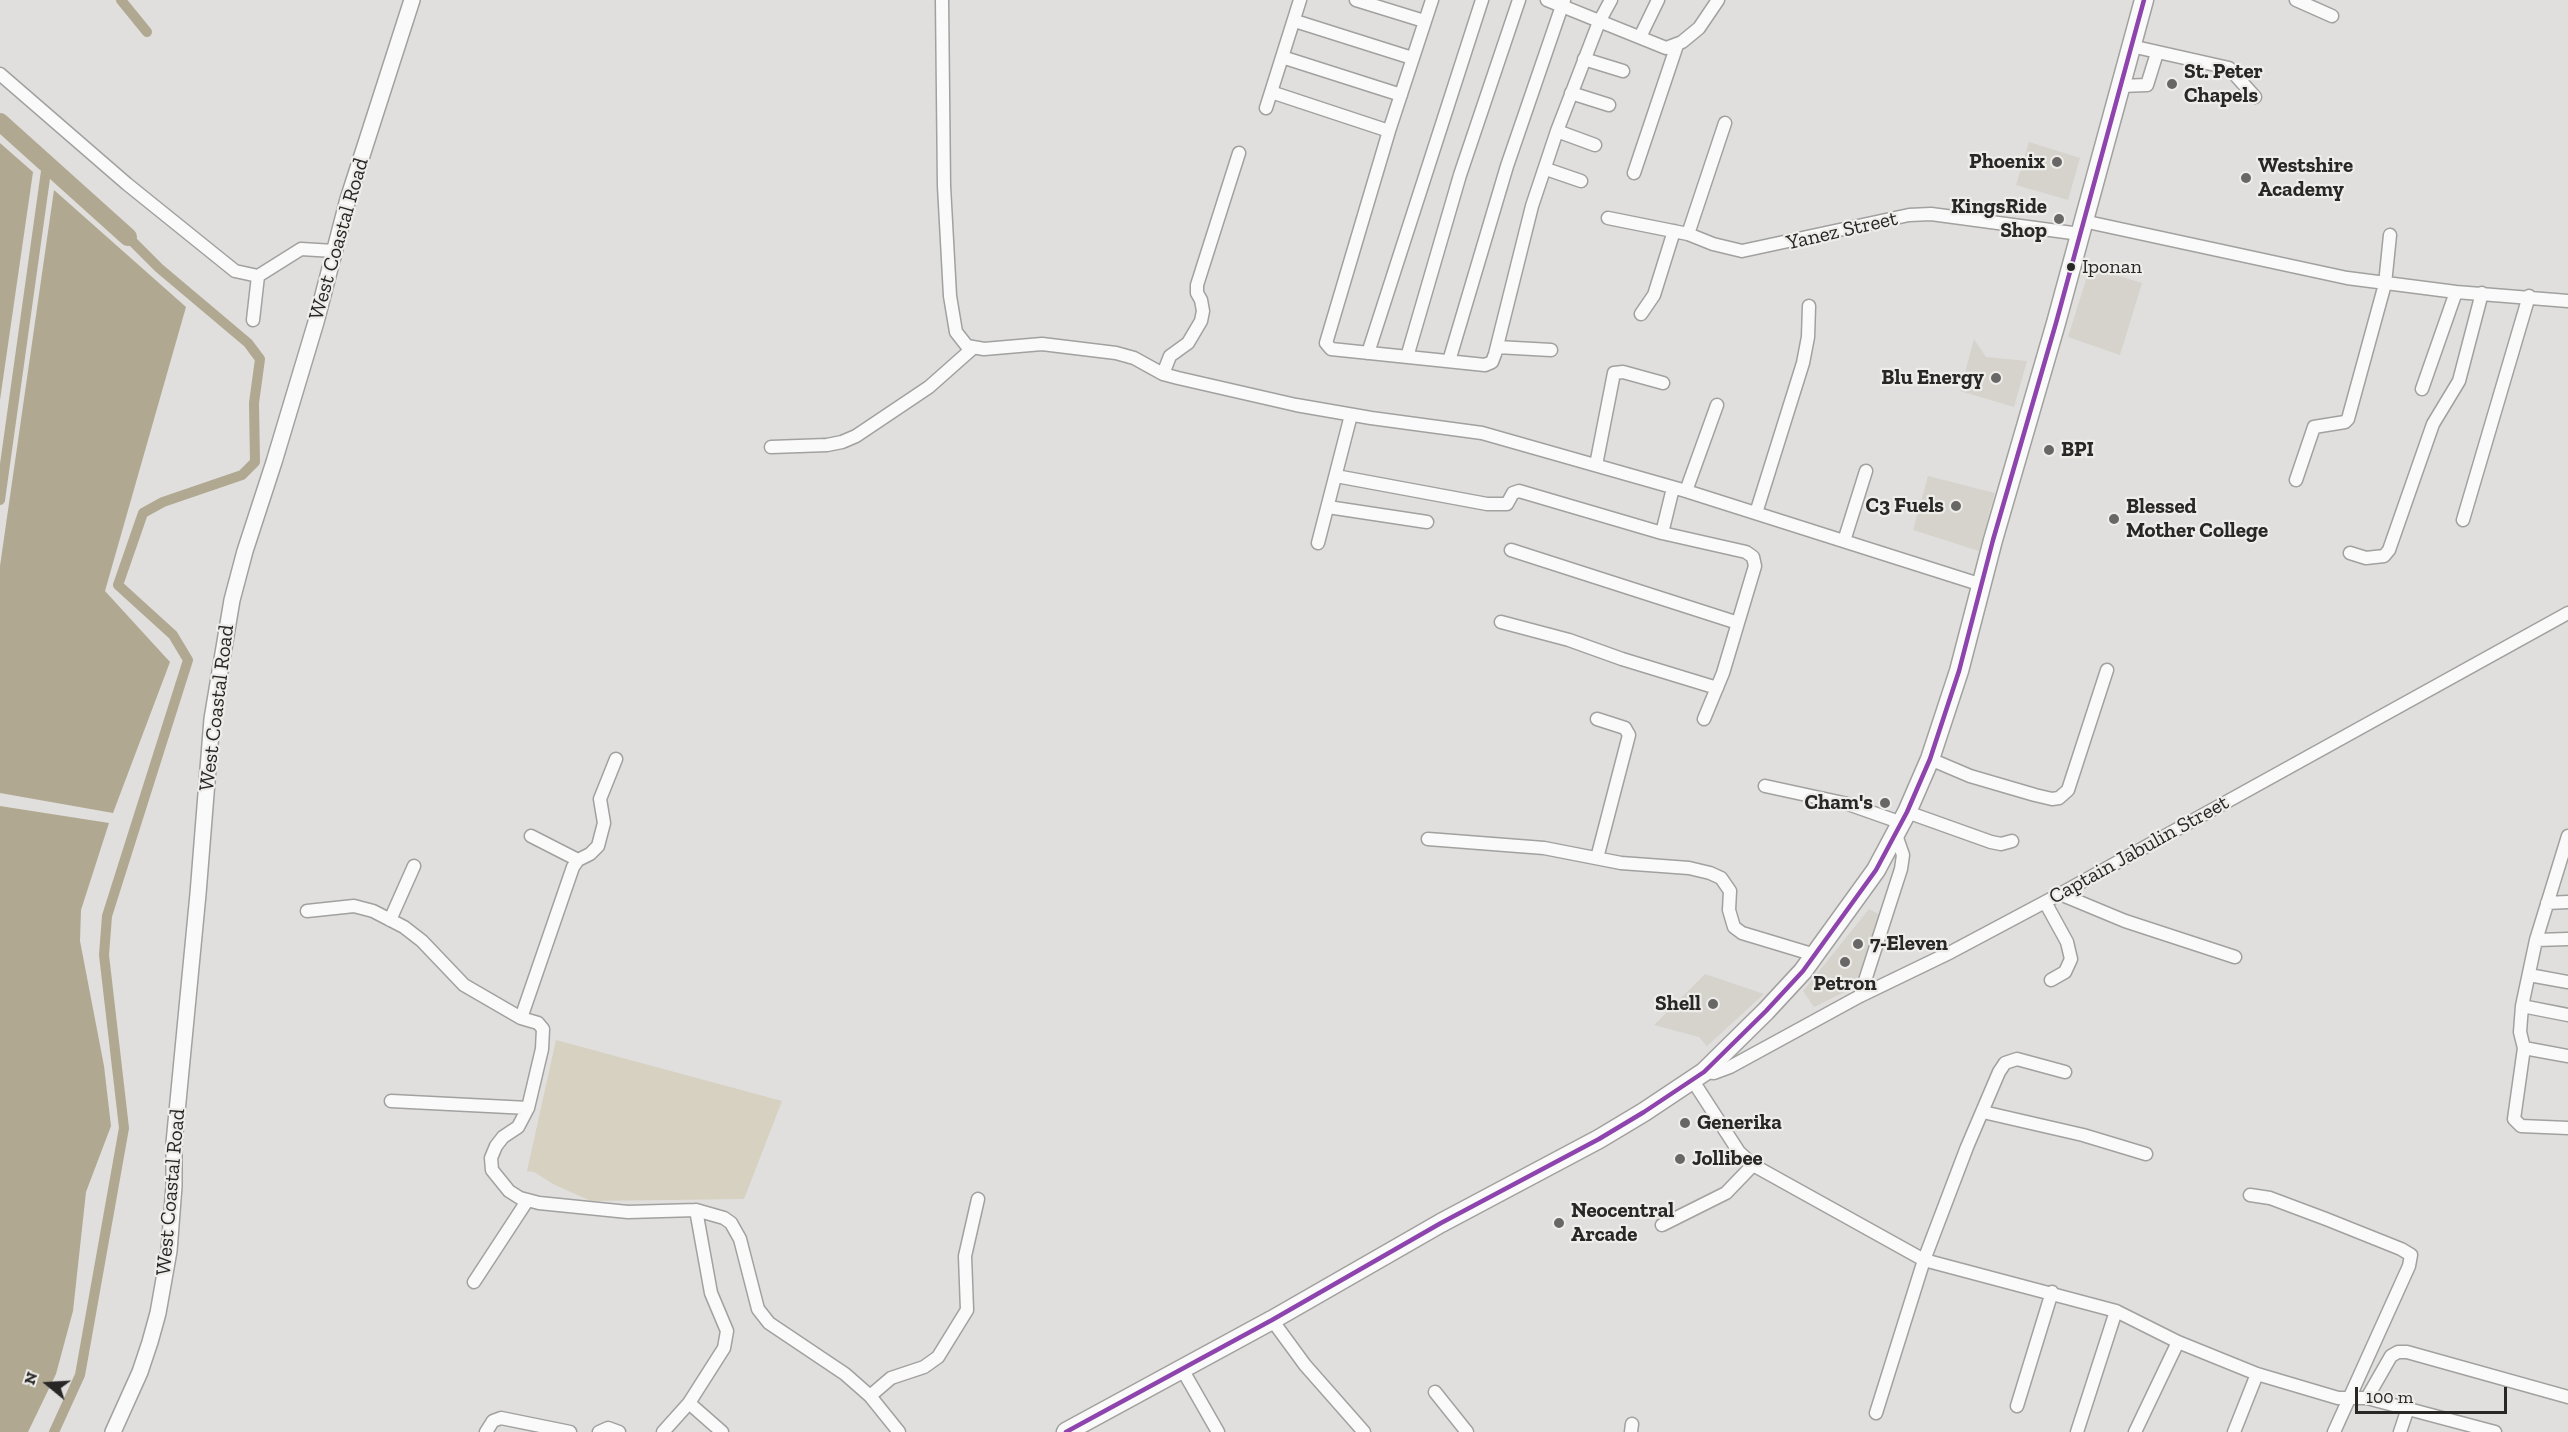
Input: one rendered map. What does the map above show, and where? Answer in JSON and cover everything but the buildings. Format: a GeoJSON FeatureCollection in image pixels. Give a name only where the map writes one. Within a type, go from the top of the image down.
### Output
{"type":"FeatureCollection","features":[{"type":"Feature","properties":{"kind":"highway"},"geometry":{"type":"LineString","coordinates":[[1066,1432],[1272,1320],[1441,1223],[1599,1140],[1698,1077],[1766,1011],[1815,955],[1856,900],[1902,823],[1930,759],[1948,707],[2144,0]]}},
{"type":"Feature","properties":{"kind":"main road","name":"West Coastal Road"},"geometry":{"type":"LineString","coordinates":[[112,1432],[140,1372],[150,1342],[158,1313],[169,1251],[174,1186],[174,1143],[212,718],[223,644],[245,550],[281,440],[348,199],[411,0]]}},
{"type":"Feature","properties":{"kind":"street"},"geometry":{"type":"LineString","coordinates":[[942,0],[944,186],[950,296],[957,332],[961,340],[973,348],[1042,344],[1116,353],[1134,358],[1163,374],[1351,415],[1482,433],[1686,491],[1982,585]]}},
{"type":"Feature","properties":{"kind":"street"},"geometry":{"type":"LineString","coordinates":[[1266,108],[1300,0]]}},
{"type":"Feature","properties":{"kind":"street"},"geometry":{"type":"LineString","coordinates":[[1356,0],[1424,21]]}},
{"type":"Feature","properties":{"kind":"street"},"geometry":{"type":"LineString","coordinates":[[1432,0],[1389,131],[1326,343],[1331,349],[1489,364],[1497,347],[1532,206],[1557,131],[1584,58],[1611,0]]}},
{"type":"Feature","properties":{"kind":"street"},"geometry":{"type":"LineString","coordinates":[[1368,353],[1482,0]]}},
{"type":"Feature","properties":{"kind":"street"},"geometry":{"type":"LineString","coordinates":[[1407,357],[1461,175],[1519,0]]}},
{"type":"Feature","properties":{"kind":"street"},"geometry":{"type":"LineString","coordinates":[[1547,0],[1563,3],[1599,22],[1666,48],[1677,45],[1699,27],[1718,0]]}},
{"type":"Feature","properties":{"kind":"street"},"geometry":{"type":"LineString","coordinates":[[1640,37],[1658,0]]}},
{"type":"Feature","properties":{"kind":"street"},"geometry":{"type":"LineString","coordinates":[[2296,0],[2332,16]]}},
{"type":"Feature","properties":{"kind":"street"},"geometry":{"type":"LineString","coordinates":[[1449,361],[1506,166],[1563,3]]}},
{"type":"Feature","properties":{"kind":"street"},"geometry":{"type":"LineString","coordinates":[[1294,21],[1412,58]]}},
{"type":"Feature","properties":{"kind":"street"},"geometry":{"type":"LineString","coordinates":[[1634,173],[1677,45]]}},
{"type":"Feature","properties":{"kind":"street"},"geometry":{"type":"LineString","coordinates":[[2131,46],[2229,68],[2255,97]]}},
{"type":"Feature","properties":{"kind":"street"},"geometry":{"type":"LineString","coordinates":[[2120,86],[2147,86],[2157,53]]}},
{"type":"Feature","properties":{"kind":"street"},"geometry":{"type":"LineString","coordinates":[[1282,57],[1401,94]]}},
{"type":"Feature","properties":{"kind":"street"},"geometry":{"type":"LineString","coordinates":[[1584,58],[1623,71]]}},
{"type":"Feature","properties":{"kind":"street"},"geometry":{"type":"LineString","coordinates":[[0,74],[127,184],[228,266],[248,275],[258,276],[301,249],[334,251]]}},
{"type":"Feature","properties":{"kind":"street"},"geometry":{"type":"LineString","coordinates":[[1271,92],[1389,131]]}},
{"type":"Feature","properties":{"kind":"street"},"geometry":{"type":"LineString","coordinates":[[1571,93],[1610,105]]}},
{"type":"Feature","properties":{"kind":"street"},"geometry":{"type":"LineString","coordinates":[[1688,234],[1725,123]]}},
{"type":"Feature","properties":{"kind":"street"},"geometry":{"type":"LineString","coordinates":[[1557,131],[1595,145]]}},
{"type":"Feature","properties":{"kind":"street"},"geometry":{"type":"LineString","coordinates":[[1163,374],[1170,356],[1188,343],[1201,321],[1202,300],[1196,290],[1197,285],[1239,153]]}},
{"type":"Feature","properties":{"kind":"street"},"geometry":{"type":"LineString","coordinates":[[1546,169],[1581,181]]}},
{"type":"Feature","properties":{"kind":"street","name":"Yanez Street"},"geometry":{"type":"LineString","coordinates":[[1608,218],[1688,234],[1731,250],[1750,252],[1909,215],[1931,214],[2081,228],[2385,284],[2568,301]]}},
{"type":"Feature","properties":{"kind":"street"},"geometry":{"type":"LineString","coordinates":[[1641,314],[1654,295],[1674,231]]}},
{"type":"Feature","properties":{"kind":"street"},"geometry":{"type":"LineString","coordinates":[[2295,480],[2314,427],[2345,422],[2348,419],[2385,284],[2390,236]]}},
{"type":"Feature","properties":{"kind":"street"},"geometry":{"type":"LineString","coordinates":[[253,320],[258,276]]}},
{"type":"Feature","properties":{"kind":"street"},"geometry":{"type":"LineString","coordinates":[[2422,389],[2456,292]]}},
{"type":"Feature","properties":{"kind":"street"},"geometry":{"type":"LineString","coordinates":[[2350,553],[2366,558],[2384,556],[2390,550],[2433,424],[2459,381],[2482,294]]}},
{"type":"Feature","properties":{"kind":"street"},"geometry":{"type":"LineString","coordinates":[[2463,520],[2529,296]]}},
{"type":"Feature","properties":{"kind":"street"},"geometry":{"type":"LineString","coordinates":[[1756,513],[1803,363],[1808,337],[1809,306]]}},
{"type":"Feature","properties":{"kind":"street"},"geometry":{"type":"LineString","coordinates":[[1497,347],[1551,350]]}},
{"type":"Feature","properties":{"kind":"street"},"geometry":{"type":"LineString","coordinates":[[771,447],[827,445],[856,436],[929,387],[973,348]]}},
{"type":"Feature","properties":{"kind":"street"},"geometry":{"type":"LineString","coordinates":[[1596,465],[1614,373],[1623,372],[1663,383]]}},
{"type":"Feature","properties":{"kind":"street"},"geometry":{"type":"LineString","coordinates":[[1686,491],[1717,405]]}},
{"type":"Feature","properties":{"kind":"street"},"geometry":{"type":"LineString","coordinates":[[1318,543],[1351,415]]}},
{"type":"Feature","properties":{"kind":"street"},"geometry":{"type":"LineString","coordinates":[[1844,541],[1866,471]]}},
{"type":"Feature","properties":{"kind":"street"},"geometry":{"type":"LineString","coordinates":[[1336,476],[1487,504],[1507,504],[1513,493],[1519,491],[1662,533],[1746,552],[1753,557],[1755,566],[1717,688],[1704,719]]}},
{"type":"Feature","properties":{"kind":"street"},"geometry":{"type":"LineString","coordinates":[[1662,533],[1673,488]]}},
{"type":"Feature","properties":{"kind":"street"},"geometry":{"type":"LineString","coordinates":[[1328,507],[1427,522]]}},
{"type":"Feature","properties":{"kind":"street"},"geometry":{"type":"LineString","coordinates":[[1511,550],[1738,623]]}},
{"type":"Feature","properties":{"kind":"street","name":"Captain Jabulin Street"},"geometry":{"type":"LineString","coordinates":[[1698,1077],[1730,1067],[1860,996],[1951,952],[2061,894],[2568,613]]}},
{"type":"Feature","properties":{"kind":"street"},"geometry":{"type":"LineString","coordinates":[[1502,622],[1569,640],[1632,663],[1717,688]]}},
{"type":"Feature","properties":{"kind":"street"},"geometry":{"type":"LineString","coordinates":[[1930,759],[1980,779],[2035,795],[2052,799],[2059,798],[2068,790],[2107,670]]}},
{"type":"Feature","properties":{"kind":"street"},"geometry":{"type":"LineString","coordinates":[[1597,719],[1625,728],[1629,735],[1597,858]]}},
{"type":"Feature","properties":{"kind":"street"},"geometry":{"type":"LineString","coordinates":[[521,1018],[573,867],[578,860],[590,854],[598,846],[604,823],[600,799],[616,759]]}},
{"type":"Feature","properties":{"kind":"street"},"geometry":{"type":"LineString","coordinates":[[1765,786],[1848,804],[1902,823],[2001,844],[2012,841]]}},
{"type":"Feature","properties":{"kind":"street"},"geometry":{"type":"LineString","coordinates":[[1860,996],[1901,869],[1902,823]]}},
{"type":"Feature","properties":{"kind":"street"},"geometry":{"type":"LineString","coordinates":[[531,836],[578,860]]}},
{"type":"Feature","properties":{"kind":"street"},"geometry":{"type":"LineString","coordinates":[[2568,836],[2536,940],[2522,1006],[2520,1019],[2523,1044],[2514,1119],[2516,1123],[2527,1126],[2568,1126]]}},
{"type":"Feature","properties":{"kind":"street"},"geometry":{"type":"LineString","coordinates":[[1428,839],[1544,848],[1597,858],[1710,873],[1720,878],[1730,891],[1729,910],[1734,927],[1742,933],[1815,955]]}},
{"type":"Feature","properties":{"kind":"street"},"geometry":{"type":"LineString","coordinates":[[390,920],[414,866]]}},
{"type":"Feature","properties":{"kind":"street"},"geometry":{"type":"LineString","coordinates":[[2061,894],[2125,921],[2235,957]]}},
{"type":"Feature","properties":{"kind":"street"},"geometry":{"type":"LineString","coordinates":[[2045,902],[2067,942],[2071,959],[2065,972],[2051,980]]}},
{"type":"Feature","properties":{"kind":"street"},"geometry":{"type":"LineString","coordinates":[[2547,903],[2568,902]]}},
{"type":"Feature","properties":{"kind":"street"},"geometry":{"type":"LineString","coordinates":[[307,911],[354,906],[373,911],[404,927],[422,941],[464,985],[521,1018],[538,1023],[543,1029],[542,1049],[528,1108],[518,1127],[503,1137],[491,1158],[492,1170],[509,1191],[526,1201],[628,1212],[696,1210],[713,1213],[731,1223],[740,1239],[758,1309],[769,1323],[845,1374],[870,1396],[899,1432]]}},
{"type":"Feature","properties":{"kind":"street"},"geometry":{"type":"LineString","coordinates":[[2536,940],[2568,939]]}},
{"type":"Feature","properties":{"kind":"street"},"geometry":{"type":"LineString","coordinates":[[2529,975],[2568,982]]}},
{"type":"Feature","properties":{"kind":"street"},"geometry":{"type":"LineString","coordinates":[[2522,1006],[2568,1015]]}},
{"type":"Feature","properties":{"kind":"street"},"geometry":{"type":"LineString","coordinates":[[2523,1044],[2568,1056]]}},
{"type":"Feature","properties":{"kind":"street"},"geometry":{"type":"LineString","coordinates":[[1876,1413],[1924,1260],[1967,1147],[1999,1072],[2005,1063],[2016,1059],[2065,1072]]}},
{"type":"Feature","properties":{"kind":"street"},"geometry":{"type":"LineString","coordinates":[[1698,1077],[1739,1152],[1752,1165],[1924,1260],[2116,1311],[2178,1342],[2257,1374],[2347,1399],[2367,1398],[2495,1432]]}},
{"type":"Feature","properties":{"kind":"street"},"geometry":{"type":"LineString","coordinates":[[392,1101],[528,1108]]}},
{"type":"Feature","properties":{"kind":"street"},"geometry":{"type":"LineString","coordinates":[[1983,1112],[2083,1135],[2145,1154]]}},
{"type":"Feature","properties":{"kind":"street"},"geometry":{"type":"LineString","coordinates":[[1662,1225],[1726,1193],[1752,1165]]}},
{"type":"Feature","properties":{"kind":"street"},"geometry":{"type":"LineString","coordinates":[[2250,1195],[2270,1198],[2401,1249],[2410,1255],[2409,1266],[2334,1432]]}},
{"type":"Feature","properties":{"kind":"street"},"geometry":{"type":"LineString","coordinates":[[870,1396],[891,1378],[924,1367],[938,1357],[967,1310],[965,1256],[978,1199]]}},
{"type":"Feature","properties":{"kind":"street"},"geometry":{"type":"LineString","coordinates":[[474,1282],[526,1201]]}},
{"type":"Feature","properties":{"kind":"street"},"geometry":{"type":"LineString","coordinates":[[663,1432],[688,1403],[724,1348],[728,1331],[711,1293],[696,1210]]}},
{"type":"Feature","properties":{"kind":"street"},"geometry":{"type":"LineString","coordinates":[[2017,1406],[2052,1293]]}},
{"type":"Feature","properties":{"kind":"street"},"geometry":{"type":"LineString","coordinates":[[2077,1432],[2116,1311]]}},
{"type":"Feature","properties":{"kind":"street"},"geometry":{"type":"LineString","coordinates":[[1272,1320],[1305,1365],[1364,1432]]}},
{"type":"Feature","properties":{"kind":"street"},"geometry":{"type":"LineString","coordinates":[[2135,1432],[2178,1342]]}},
{"type":"Feature","properties":{"kind":"street"},"geometry":{"type":"LineString","coordinates":[[2367,1398],[2391,1356],[2398,1352],[2407,1352],[2568,1397]]}},
{"type":"Feature","properties":{"kind":"street"},"geometry":{"type":"LineString","coordinates":[[1182,1369],[1218,1432]]}},
{"type":"Feature","properties":{"kind":"street"},"geometry":{"type":"LineString","coordinates":[[2234,1432],[2257,1374]]}},
{"type":"Feature","properties":{"kind":"street"},"geometry":{"type":"LineString","coordinates":[[1435,1392],[1467,1432]]}},
{"type":"Feature","properties":{"kind":"street"},"geometry":{"type":"LineString","coordinates":[[688,1403],[722,1432]]}},
{"type":"Feature","properties":{"kind":"street"},"geometry":{"type":"LineString","coordinates":[[2400,1432],[2408,1408]]}},
{"type":"Feature","properties":{"kind":"street"},"geometry":{"type":"LineString","coordinates":[[486,1432],[493,1421],[501,1418],[570,1432]]}},
{"type":"Feature","properties":{"kind":"street"},"geometry":{"type":"LineString","coordinates":[[600,1432],[608,1428],[619,1432]]}},
{"type":"Feature","properties":{"kind":"shaded area"},"geometry":{"type":"Polygon","coordinates":[[[2029,142],[2080,158],[2068,200],[2016,185],[2029,142]]]}},
{"type":"Feature","properties":{"kind":"shaded area"},"geometry":{"type":"Polygon","coordinates":[[[0,143],[33,172],[0,400],[0,143]]]}},
{"type":"Feature","properties":{"kind":"shaded area"},"geometry":{"type":"Polygon","coordinates":[[[54,190],[186,307],[105,591],[170,662],[113,813],[0,793],[0,566],[54,190]]]}},
{"type":"Feature","properties":{"kind":"shaded area"},"geometry":{"type":"Polygon","coordinates":[[[2090,267],[2142,283],[2120,355],[2068,337],[2090,267]]]}},
{"type":"Feature","properties":{"kind":"shaded area"},"geometry":{"type":"Polygon","coordinates":[[[1974,339],[1986,357],[2027,361],[2014,407],[1960,391],[1974,339]]]}},
{"type":"Feature","properties":{"kind":"shaded area"},"geometry":{"type":"Polygon","coordinates":[[[1928,476],[1995,493],[1979,551],[1913,530],[1928,476]]]}},
{"type":"Feature","properties":{"kind":"shaded area"},"geometry":{"type":"Polygon","coordinates":[[[0,806],[109,823],[81,910],[80,941],[104,1066],[111,1126],[86,1192],[73,1311],[56,1374],[28,1432],[0,1432],[0,806]]]}},
{"type":"Feature","properties":{"kind":"shaded area"},"geometry":{"type":"Polygon","coordinates":[[[1869,909],[1880,915],[1857,986],[1814,1007],[1803,991],[1869,909]]]}},
{"type":"Feature","properties":{"kind":"shaded area"},"geometry":{"type":"Polygon","coordinates":[[[1705,974],[1764,994],[1707,1046],[1699,1037],[1654,1025],[1705,974]]]}},
{"type":"Feature","properties":{"kind":"shaded area"},"geometry":{"type":"Polygon","coordinates":[[[556,1040],[782,1101],[744,1199],[591,1201],[555,1185],[534,1172],[527,1171],[556,1040]]]}},
{"type":"Feature","properties":{"kind":"waterway"},"geometry":{"type":"LineString","coordinates":[[121,0],[147,32]]}},
{"type":"Feature","properties":{"kind":"waterway"},"geometry":{"type":"LineString","coordinates":[[0,122],[128,237]]}},
{"type":"Feature","properties":{"kind":"waterway"},"geometry":{"type":"LineString","coordinates":[[0,500],[47,164]]}},
{"type":"Feature","properties":{"kind":"waterway"},"geometry":{"type":"LineString","coordinates":[[54,1432],[80,1375],[124,1128],[104,955],[107,916],[188,660],[173,635],[118,585],[143,513],[163,502],[242,475],[255,462],[254,403],[260,359],[248,343],[159,268],[128,237]]}},
{"type":"Feature","properties":{"kind":"transit line"},"geometry":{"type":"LineString","coordinates":[[1066,1432],[1272,1320],[1441,1223],[1599,1139],[1644,1112],[1704,1072],[1803,971],[1876,870],[1907,812],[1930,759],[1959,671],[1993,540],[2056,323],[2144,0]]}},
{"type":"Feature","properties":{"kind":"place","name":"St. Peter Chapels"},"geometry":{"type":"Point","coordinates":[2172,84]}},
{"type":"Feature","properties":{"kind":"place","name":"Phoenix"},"geometry":{"type":"Point","coordinates":[2057,162]}},
{"type":"Feature","properties":{"kind":"place","name":"Westshire Academy"},"geometry":{"type":"Point","coordinates":[2246,178]}},
{"type":"Feature","properties":{"kind":"place","name":"KingsRide Shop"},"geometry":{"type":"Point","coordinates":[2059,219]}},
{"type":"Feature","properties":{"kind":"place","name":"Iponan"},"geometry":{"type":"Point","coordinates":[2071,267]}},
{"type":"Feature","properties":{"kind":"place","name":"Blu Energy"},"geometry":{"type":"Point","coordinates":[1996,378]}},
{"type":"Feature","properties":{"kind":"place","name":"BPI"},"geometry":{"type":"Point","coordinates":[2049,450]}},
{"type":"Feature","properties":{"kind":"place","name":"C3 Fuels"},"geometry":{"type":"Point","coordinates":[1956,506]}},
{"type":"Feature","properties":{"kind":"place","name":"Blessed Mother College"},"geometry":{"type":"Point","coordinates":[2114,519]}},
{"type":"Feature","properties":{"kind":"place","name":"Cham's"},"geometry":{"type":"Point","coordinates":[1885,803]}},
{"type":"Feature","properties":{"kind":"place","name":"7-Eleven"},"geometry":{"type":"Point","coordinates":[1858,944]}},
{"type":"Feature","properties":{"kind":"place","name":"Petron"},"geometry":{"type":"Point","coordinates":[1845,962]}},
{"type":"Feature","properties":{"kind":"place","name":"Shell"},"geometry":{"type":"Point","coordinates":[1713,1004]}},
{"type":"Feature","properties":{"kind":"place","name":"Generika"},"geometry":{"type":"Point","coordinates":[1685,1123]}},
{"type":"Feature","properties":{"kind":"place","name":"Jollibee"},"geometry":{"type":"Point","coordinates":[1680,1159]}},
{"type":"Feature","properties":{"kind":"place","name":"Neocentral Arcade"},"geometry":{"type":"Point","coordinates":[1559,1223]}}]}
